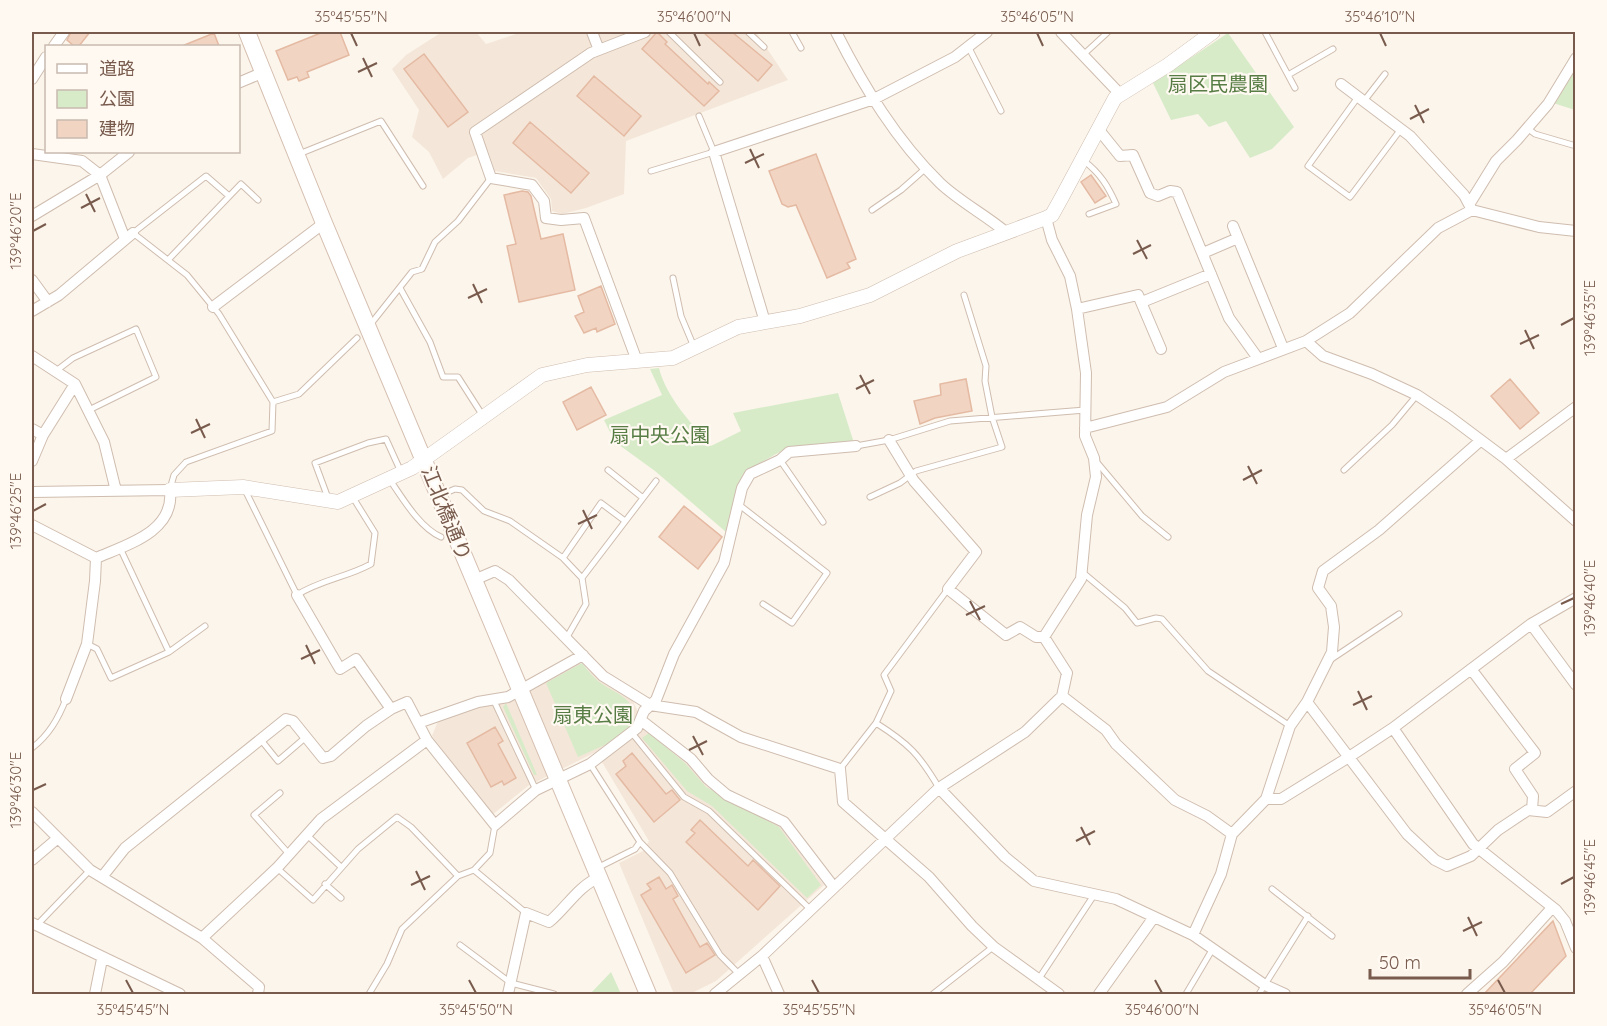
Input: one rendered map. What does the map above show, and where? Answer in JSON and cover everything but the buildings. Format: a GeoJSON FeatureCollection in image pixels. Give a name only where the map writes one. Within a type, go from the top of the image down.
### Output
{"type":"FeatureCollection","features":[{"type":"Feature","properties":{"kind":"main road","name":"江北橋通り"},"geometry":{"type":"LineString","coordinates":[[247,32],[324,223],[363,332],[425,460],[648,994]]}},
{"type":"Feature","properties":{"kind":"street"},"geometry":{"type":"LineString","coordinates":[[55,45],[64,32]]}},
{"type":"Feature","properties":{"kind":"street"},"geometry":{"type":"LineString","coordinates":[[592,32],[599,50]]}},
{"type":"Feature","properties":{"kind":"street"},"geometry":{"type":"LineString","coordinates":[[637,361],[584,218],[561,220],[546,218],[544,201],[532,185],[491,178],[475,132],[599,50],[642,32]]}},
{"type":"Feature","properties":{"kind":"street"},"geometry":{"type":"LineString","coordinates":[[837,32],[898,138],[942,185],[1007,233]]}},
{"type":"Feature","properties":{"kind":"street"},"geometry":{"type":"LineString","coordinates":[[765,322],[714,152],[874,99],[955,57],[987,32]]}},
{"type":"Feature","properties":{"kind":"street"},"geometry":{"type":"LineString","coordinates":[[1061,32],[1120,94]]}},
{"type":"Feature","properties":{"kind":"street"},"geometry":{"type":"LineString","coordinates":[[32,492],[243,487],[338,502],[425,460],[542,375],[587,364],[673,358],[738,327],[808,314],[870,295],[957,251],[1052,215],[1113,101],[1213,32]]}},
{"type":"Feature","properties":{"kind":"street"},"geometry":{"type":"LineString","coordinates":[[1085,428],[1167,407],[1224,372],[1257,357],[1306,340],[1350,313],[1438,228],[1471,207],[1496,161],[1548,104],[1575,58]]}},
{"type":"Feature","properties":{"kind":"street"},"geometry":{"type":"LineString","coordinates":[[32,79],[45,59]]}},
{"type":"Feature","properties":{"kind":"street"},"geometry":{"type":"LineString","coordinates":[[240,82],[264,72]]}},
{"type":"Feature","properties":{"kind":"street"},"geometry":{"type":"LineString","coordinates":[[1341,84],[1401,129],[1471,207],[1539,227],[1575,231]]}},
{"type":"Feature","properties":{"kind":"street"},"geometry":{"type":"LineString","coordinates":[[1099,130],[1120,156],[1133,155],[1150,193],[1158,196],[1170,191],[1177,192],[1229,318],[1257,357]]}},
{"type":"Feature","properties":{"kind":"street"},"geometry":{"type":"LineString","coordinates":[[32,216],[99,175],[128,153]]}},
{"type":"Feature","properties":{"kind":"street"},"geometry":{"type":"LineString","coordinates":[[32,154],[82,160],[99,175],[129,236],[48,302],[32,311]]}},
{"type":"Feature","properties":{"kind":"street"},"geometry":{"type":"LineString","coordinates":[[1044,637],[1081,579],[1087,515],[1096,477],[1094,458],[1085,436],[1086,373],[1077,309],[1070,276],[1052,240],[1046,218]]}},
{"type":"Feature","properties":{"kind":"street"},"geometry":{"type":"LineString","coordinates":[[213,307],[324,223]]}},
{"type":"Feature","properties":{"kind":"street"},"geometry":{"type":"LineString","coordinates":[[1233,226],[1283,348]]}},
{"type":"Feature","properties":{"kind":"street"},"geometry":{"type":"LineString","coordinates":[[1203,253],[1238,238]]}},
{"type":"Feature","properties":{"kind":"street"},"geometry":{"type":"LineString","coordinates":[[1142,302],[1212,274]]}},
{"type":"Feature","properties":{"kind":"street"},"geometry":{"type":"LineString","coordinates":[[32,280],[48,302]]}},
{"type":"Feature","properties":{"kind":"street"},"geometry":{"type":"LineString","coordinates":[[1077,309],[1138,295],[1161,349]]}},
{"type":"Feature","properties":{"kind":"street"},"geometry":{"type":"LineString","coordinates":[[1306,340],[1323,356],[1417,395],[1506,459],[1566,510],[1575,521]]}},
{"type":"Feature","properties":{"kind":"street"},"geometry":{"type":"LineString","coordinates":[[32,356],[75,384],[104,442],[116,491]]}},
{"type":"Feature","properties":{"kind":"street"},"geometry":{"type":"LineString","coordinates":[[32,461],[43,435],[75,384]]}},
{"type":"Feature","properties":{"kind":"street"},"geometry":{"type":"LineString","coordinates":[[1506,459],[1575,407]]}},
{"type":"Feature","properties":{"kind":"street"},"geometry":{"type":"LineString","coordinates":[[32,429],[43,435]]}},
{"type":"Feature","properties":{"kind":"street"},"geometry":{"type":"LineString","coordinates":[[889,440],[911,475],[976,552],[948,589],[1006,635],[1020,627],[1036,637],[1044,637]]}},
{"type":"Feature","properties":{"kind":"street"},"geometry":{"type":"LineString","coordinates":[[1193,935],[1221,874],[1232,834],[1266,799],[1290,726],[1307,702],[1332,652],[1334,627],[1331,606],[1318,588],[1323,571],[1378,530],[1480,441]]}},
{"type":"Feature","properties":{"kind":"street"},"geometry":{"type":"LineString","coordinates":[[102,877],[125,848],[286,719],[293,721],[323,758],[331,756],[391,709],[407,702],[427,740],[495,825],[536,790],[590,764],[632,733],[642,720],[644,711],[656,700],[674,654],[724,563],[738,504],[750,474],[780,460],[789,452],[856,446]]}},
{"type":"Feature","properties":{"kind":"street"},"geometry":{"type":"LineString","coordinates":[[32,525],[96,558],[144,537],[162,521],[171,502],[170,490]]}},
{"type":"Feature","properties":{"kind":"street"},"geometry":{"type":"LineString","coordinates":[[66,699],[87,644],[96,558]]}},
{"type":"Feature","properties":{"kind":"street"},"geometry":{"type":"LineString","coordinates":[[474,580],[495,571],[509,580],[603,676],[650,705],[696,712],[741,737],[840,769],[843,802],[929,877],[972,926],[994,947],[1059,994]]}},
{"type":"Feature","properties":{"kind":"street"},"geometry":{"type":"LineString","coordinates":[[297,595],[340,669],[356,659],[391,709]]}},
{"type":"Feature","properties":{"kind":"street"},"geometry":{"type":"LineString","coordinates":[[1266,799],[1281,800],[1349,757],[1393,728],[1531,624],[1575,598]]}},
{"type":"Feature","properties":{"kind":"street"},"geometry":{"type":"LineString","coordinates":[[1531,624],[1575,686]]}},
{"type":"Feature","properties":{"kind":"street"},"geometry":{"type":"LineString","coordinates":[[715,994],[762,956],[833,886],[841,882],[884,838],[939,788],[1025,732],[1062,696],[1067,673],[1044,637]]}},
{"type":"Feature","properties":{"kind":"street"},"geometry":{"type":"LineString","coordinates":[[418,723],[520,690],[583,655]]}},
{"type":"Feature","properties":{"kind":"street"},"geometry":{"type":"LineString","coordinates":[[1471,669],[1535,753],[1515,769],[1533,796],[1532,810]]}},
{"type":"Feature","properties":{"kind":"street"},"geometry":{"type":"LineString","coordinates":[[1062,696],[1106,730],[1116,744],[1174,800],[1207,816],[1232,834]]}},
{"type":"Feature","properties":{"kind":"street"},"geometry":{"type":"LineString","coordinates":[[1307,702],[1407,834],[1435,860],[1447,866],[1472,856],[1505,824],[1532,810],[1547,812],[1575,791]]}},
{"type":"Feature","properties":{"kind":"street"},"geometry":{"type":"LineString","coordinates":[[642,720],[691,759],[708,779],[727,795],[784,822],[833,886]]}},
{"type":"Feature","properties":{"kind":"street"},"geometry":{"type":"LineString","coordinates":[[1393,728],[1478,848],[1565,921],[1575,948]]}},
{"type":"Feature","properties":{"kind":"street"},"geometry":{"type":"LineString","coordinates":[[202,938],[278,868],[321,819],[427,740]]}},
{"type":"Feature","properties":{"kind":"street"},"geometry":{"type":"LineString","coordinates":[[939,788],[1005,857],[1034,880],[1116,899],[1193,935],[1265,985],[1285,994]]}},
{"type":"Feature","properties":{"kind":"street"},"geometry":{"type":"LineString","coordinates":[[32,812],[90,870],[202,938],[258,987],[258,994]]}},
{"type":"Feature","properties":{"kind":"street"},"geometry":{"type":"LineString","coordinates":[[32,860],[57,838]]}},
{"type":"Feature","properties":{"kind":"street"},"geometry":{"type":"LineString","coordinates":[[510,989],[526,913],[549,922],[566,908],[584,884],[598,873]]}},
{"type":"Feature","properties":{"kind":"street"},"geometry":{"type":"LineString","coordinates":[[1467,994],[1503,962],[1551,909]]}},
{"type":"Feature","properties":{"kind":"street"},"geometry":{"type":"LineString","coordinates":[[1099,994],[1154,917]]}},
{"type":"Feature","properties":{"kind":"street"},"geometry":{"type":"LineString","coordinates":[[34,924],[102,959],[180,994]]}},
{"type":"Feature","properties":{"kind":"street"},"geometry":{"type":"LineString","coordinates":[[762,956],[779,994]]}},
{"type":"Feature","properties":{"kind":"street"},"geometry":{"type":"LineString","coordinates":[[95,994],[102,959]]}},
{"type":"Feature","properties":{"kind":"lane"},"geometry":{"type":"LineString","coordinates":[[669,32],[720,82]]}},
{"type":"Feature","properties":{"kind":"lane"},"geometry":{"type":"LineString","coordinates":[[748,32],[764,47]]}},
{"type":"Feature","properties":{"kind":"lane"},"geometry":{"type":"LineString","coordinates":[[792,32],[801,48]]}},
{"type":"Feature","properties":{"kind":"lane"},"geometry":{"type":"LineString","coordinates":[[1083,55],[1108,32]]}},
{"type":"Feature","properties":{"kind":"lane"},"geometry":{"type":"LineString","coordinates":[[1265,32],[1295,88]]}},
{"type":"Feature","properties":{"kind":"lane"},"geometry":{"type":"LineString","coordinates":[[968,46],[1001,111]]}},
{"type":"Feature","properties":{"kind":"lane"},"geometry":{"type":"LineString","coordinates":[[1288,75],[1333,49]]}},
{"type":"Feature","properties":{"kind":"lane"},"geometry":{"type":"LineString","coordinates":[[1384,74],[1361,99],[1308,166],[1350,197],[1401,129]]}},
{"type":"Feature","properties":{"kind":"lane"},"geometry":{"type":"LineString","coordinates":[[651,171],[714,152],[699,116]]}},
{"type":"Feature","properties":{"kind":"lane"},"geometry":{"type":"LineString","coordinates":[[297,155],[381,121],[423,186]]}},
{"type":"Feature","properties":{"kind":"lane"},"geometry":{"type":"LineString","coordinates":[[1527,128],[1535,134],[1575,146]]}},
{"type":"Feature","properties":{"kind":"lane"},"geometry":{"type":"LineString","coordinates":[[1083,160],[1095,169],[1107,184],[1116,204],[1089,214]]}},
{"type":"Feature","properties":{"kind":"lane"},"geometry":{"type":"LineString","coordinates":[[872,210],[901,190],[926,168]]}},
{"type":"Feature","properties":{"kind":"lane"},"geometry":{"type":"LineString","coordinates":[[170,490],[174,475],[186,462],[272,431],[273,402],[255,369],[241,353],[213,307],[187,275],[168,260],[129,236],[206,176],[229,196]]}},
{"type":"Feature","properties":{"kind":"lane"},"geometry":{"type":"LineString","coordinates":[[273,402],[299,394],[363,332],[412,272],[422,269],[435,242],[458,221],[491,178]]}},
{"type":"Feature","properties":{"kind":"lane"},"geometry":{"type":"LineString","coordinates":[[168,260],[241,184],[258,200]]}},
{"type":"Feature","properties":{"kind":"lane"},"geometry":{"type":"LineString","coordinates":[[673,278],[681,316],[695,348]]}},
{"type":"Feature","properties":{"kind":"lane"},"geometry":{"type":"LineString","coordinates":[[400,288],[430,342],[444,377],[458,377],[483,417]]}},
{"type":"Feature","properties":{"kind":"lane"},"geometry":{"type":"LineString","coordinates":[[870,497],[916,471],[1002,447],[992,417],[985,381],[986,366],[964,295]]}},
{"type":"Feature","properties":{"kind":"lane"},"geometry":{"type":"LineString","coordinates":[[56,371],[74,358],[136,329],[156,377],[89,410]]}},
{"type":"Feature","properties":{"kind":"lane"},"geometry":{"type":"LineString","coordinates":[[1344,470],[1392,425],[1417,395]]}},
{"type":"Feature","properties":{"kind":"lane"},"geometry":{"type":"LineString","coordinates":[[856,446],[889,440],[950,421],[1085,410]]}},
{"type":"Feature","properties":{"kind":"lane"},"geometry":{"type":"LineString","coordinates":[[330,502],[315,463],[368,443],[387,439],[402,498],[434,534],[441,537]]}},
{"type":"Feature","properties":{"kind":"lane"},"geometry":{"type":"LineString","coordinates":[[1094,458],[1142,516],[1168,537]]}},
{"type":"Feature","properties":{"kind":"lane"},"geometry":{"type":"LineString","coordinates":[[780,460],[823,522]]}},
{"type":"Feature","properties":{"kind":"lane"},"geometry":{"type":"LineString","coordinates":[[608,470],[643,498]]}},
{"type":"Feature","properties":{"kind":"lane"},"geometry":{"type":"LineString","coordinates":[[582,578],[656,481]]}},
{"type":"Feature","properties":{"kind":"lane"},"geometry":{"type":"LineString","coordinates":[[243,487],[297,595],[310,587],[358,572],[371,564],[375,533],[352,496]]}},
{"type":"Feature","properties":{"kind":"lane"},"geometry":{"type":"LineString","coordinates":[[440,496],[455,489],[462,490],[484,511],[510,520],[563,558],[582,578],[586,604],[567,637]]}},
{"type":"Feature","properties":{"kind":"lane"},"geometry":{"type":"LineString","coordinates":[[563,558],[601,503],[625,520]]}},
{"type":"Feature","properties":{"kind":"lane"},"geometry":{"type":"LineString","coordinates":[[738,504],[827,573],[792,623],[762,604]]}},
{"type":"Feature","properties":{"kind":"lane"},"geometry":{"type":"LineString","coordinates":[[120,548],[169,652]]}},
{"type":"Feature","properties":{"kind":"lane"},"geometry":{"type":"LineString","coordinates":[[1082,572],[1125,608],[1137,623],[1156,618],[1162,619],[1208,671],[1290,726]]}},
{"type":"Feature","properties":{"kind":"lane"},"geometry":{"type":"LineString","coordinates":[[840,769],[876,723],[891,691],[884,675],[948,589]]}},
{"type":"Feature","properties":{"kind":"lane"},"geometry":{"type":"LineString","coordinates":[[1327,663],[1399,614]]}},
{"type":"Feature","properties":{"kind":"lane"},"geometry":{"type":"LineString","coordinates":[[87,644],[97,649],[111,678],[169,652],[205,626]]}},
{"type":"Feature","properties":{"kind":"lane"},"geometry":{"type":"LineString","coordinates":[[32,748],[45,739],[66,699]]}},
{"type":"Feature","properties":{"kind":"lane"},"geometry":{"type":"LineString","coordinates":[[494,700],[536,790]]}},
{"type":"Feature","properties":{"kind":"lane"},"geometry":{"type":"LineString","coordinates":[[876,723],[907,743],[923,761],[939,788]]}},
{"type":"Feature","properties":{"kind":"lane"},"geometry":{"type":"LineString","coordinates":[[632,733],[684,797],[709,811],[810,909]]}},
{"type":"Feature","properties":{"kind":"lane"},"geometry":{"type":"LineString","coordinates":[[261,740],[278,760],[306,737]]}},
{"type":"Feature","properties":{"kind":"lane"},"geometry":{"type":"LineString","coordinates":[[590,764],[640,842],[670,873],[720,955],[740,975]]}},
{"type":"Feature","properties":{"kind":"lane"},"geometry":{"type":"LineString","coordinates":[[280,793],[254,815],[289,854]]}},
{"type":"Feature","properties":{"kind":"lane"},"geometry":{"type":"LineString","coordinates":[[278,868],[313,900],[341,867],[397,817],[411,827],[458,876]]}},
{"type":"Feature","properties":{"kind":"lane"},"geometry":{"type":"LineString","coordinates":[[369,994],[392,954],[402,928],[458,876],[474,870],[490,853],[495,825]]}},
{"type":"Feature","properties":{"kind":"lane"},"geometry":{"type":"LineString","coordinates":[[307,835],[341,867]]}},
{"type":"Feature","properties":{"kind":"lane"},"geometry":{"type":"LineString","coordinates":[[598,873],[635,849],[640,842]]}},
{"type":"Feature","properties":{"kind":"lane"},"geometry":{"type":"LineString","coordinates":[[34,924],[90,870]]}},
{"type":"Feature","properties":{"kind":"lane"},"geometry":{"type":"LineString","coordinates":[[474,870],[526,913]]}},
{"type":"Feature","properties":{"kind":"lane"},"geometry":{"type":"LineString","coordinates":[[325,884],[341,898]]}},
{"type":"Feature","properties":{"kind":"lane"},"geometry":{"type":"LineString","coordinates":[[1272,889],[1332,936]]}},
{"type":"Feature","properties":{"kind":"lane"},"geometry":{"type":"LineString","coordinates":[[1038,981],[1095,894]]}},
{"type":"Feature","properties":{"kind":"lane"},"geometry":{"type":"LineString","coordinates":[[1259,994],[1308,916]]}},
{"type":"Feature","properties":{"kind":"lane"},"geometry":{"type":"LineString","coordinates":[[460,945],[510,989],[554,994]]}},
{"type":"Feature","properties":{"kind":"lane"},"geometry":{"type":"LineString","coordinates":[[933,994],[994,947]]}},
{"type":"Feature","properties":{"kind":"lane"},"geometry":{"type":"LineString","coordinates":[[1186,994],[1212,950]]}},
{"type":"Feature","properties":{"kind":"shaded area"},"geometry":{"type":"Polygon","coordinates":[[[442,32],[476,32],[486,44],[522,32],[756,32],[788,80],[626,141],[624,194],[562,214],[552,211],[551,199],[536,178],[495,171],[488,151],[468,158],[443,179],[429,152],[412,137],[419,110],[392,69],[406,55],[442,32]]]}},
{"type":"Feature","properties":{"kind":"shaded area"},"geometry":{"type":"Polygon","coordinates":[[[578,662],[633,701],[638,712],[636,721],[686,762],[707,786],[780,826],[824,885],[716,981],[690,994],[674,994],[619,863],[643,851],[649,841],[596,752],[528,786],[492,815],[432,736],[438,721],[481,706],[500,704],[578,662]]]}},
{"type":"Feature","properties":{"kind":"green space","name":"扇区民農園"},"geometry":{"type":"Polygon","coordinates":[[[1228,33],[1294,127],[1272,149],[1250,158],[1226,121],[1209,127],[1198,114],[1171,120],[1153,83],[1228,33]]]}},
{"type":"Feature","properties":{"kind":"green space"},"geometry":{"type":"Polygon","coordinates":[[[1575,70],[1575,110],[1553,103],[1575,70]]]}},
{"type":"Feature","properties":{"kind":"green space","name":"扇中央公園"},"geometry":{"type":"Polygon","coordinates":[[[659,368],[662,379],[674,400],[711,446],[741,431],[733,413],[838,393],[854,443],[785,449],[746,471],[738,485],[726,532],[655,471],[615,442],[604,420],[662,395],[650,369],[659,368]]]}},
{"type":"Feature","properties":{"kind":"green space","name":"扇東公園"},"geometry":{"type":"Polygon","coordinates":[[[582,663],[598,681],[629,702],[634,714],[634,723],[607,744],[578,757],[546,683],[582,663]]]}},
{"type":"Feature","properties":{"kind":"green space"},"geometry":{"type":"Polygon","coordinates":[[[506,703],[537,775],[534,775],[503,707],[506,703]]]}},
{"type":"Feature","properties":{"kind":"green space"},"geometry":{"type":"Polygon","coordinates":[[[649,733],[685,763],[706,787],[779,827],[821,885],[807,898],[712,806],[687,791],[642,738],[649,733]]]}},
{"type":"Feature","properties":{"kind":"green space"},"geometry":{"type":"Polygon","coordinates":[[[611,972],[621,994],[590,994],[611,972]]]}}]}
